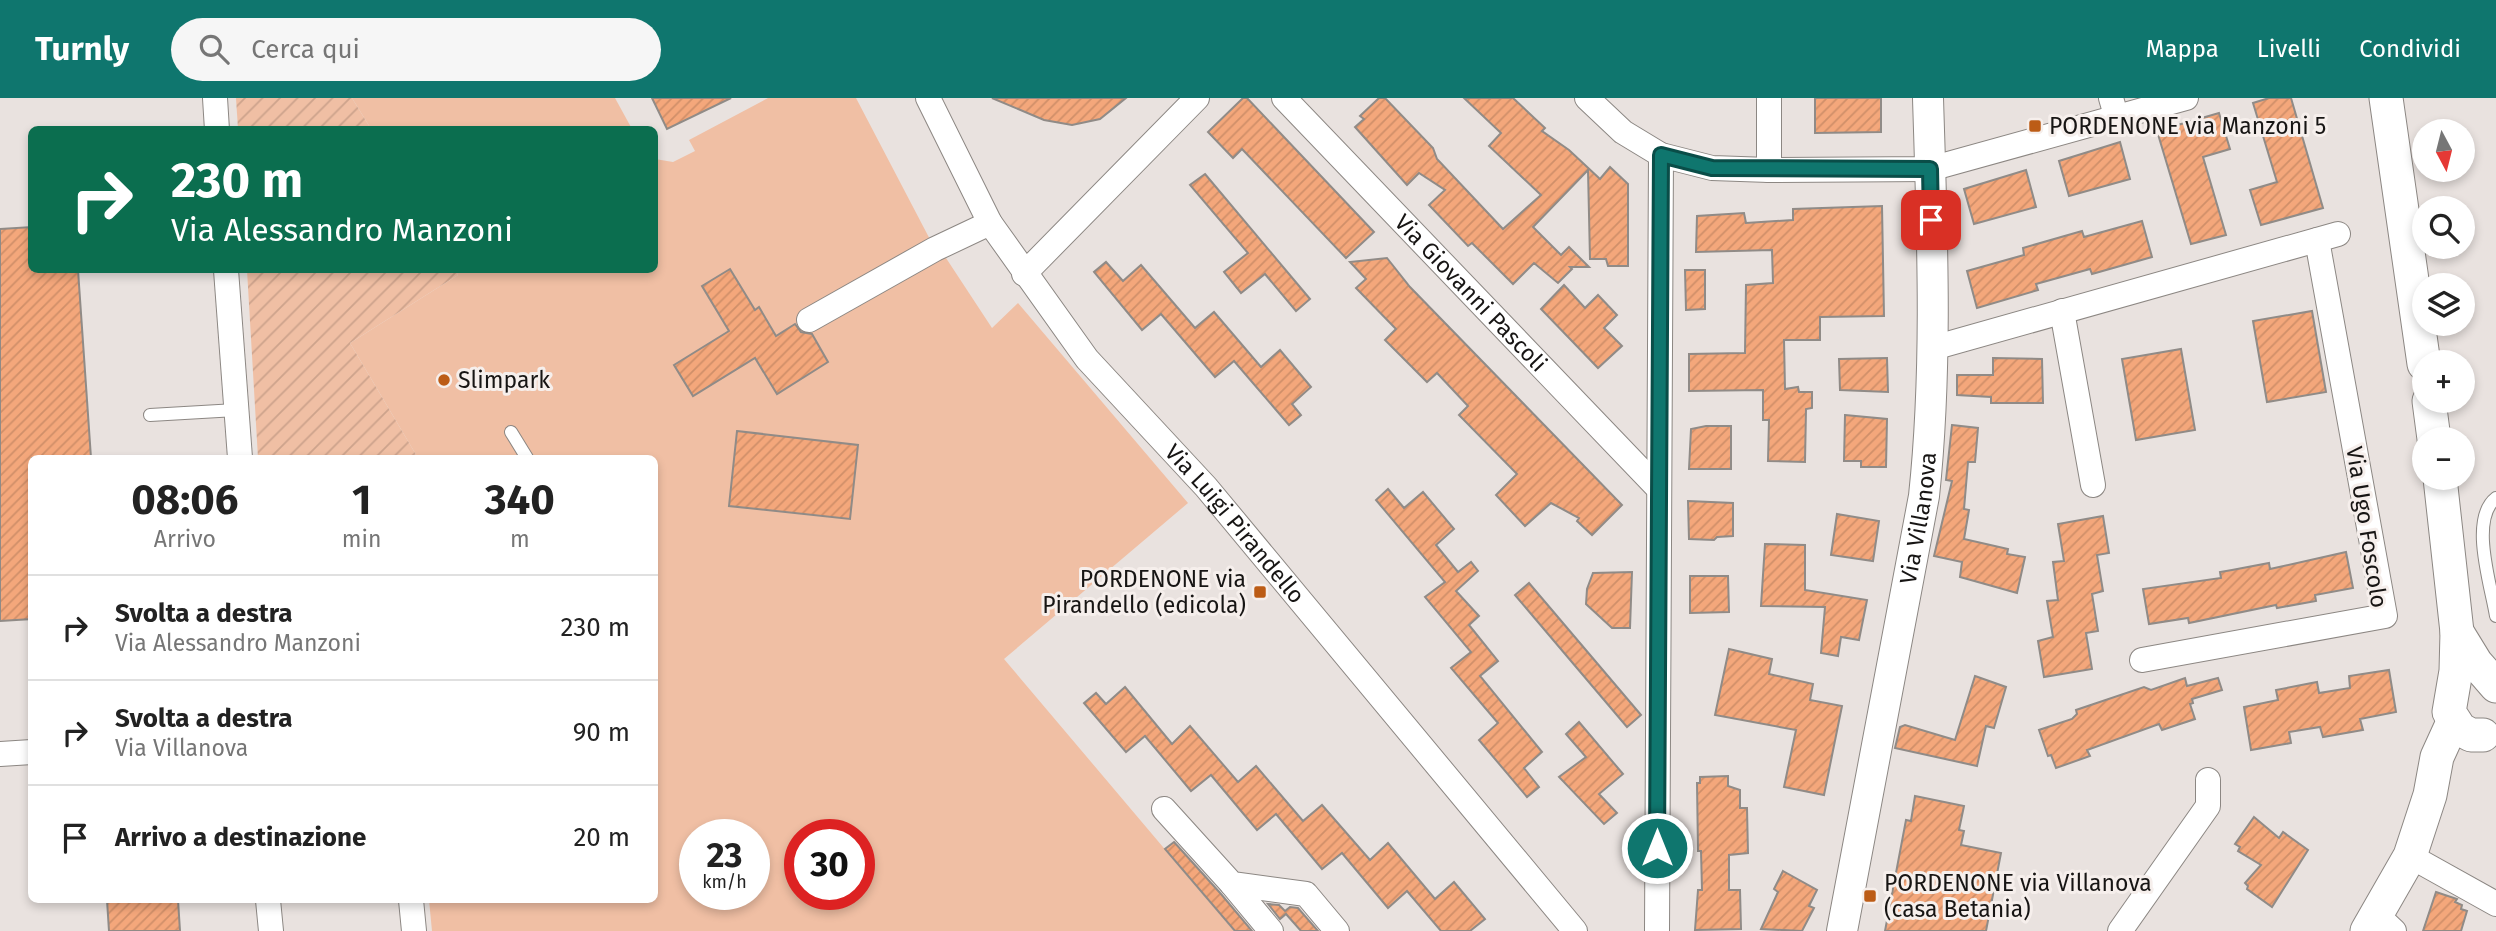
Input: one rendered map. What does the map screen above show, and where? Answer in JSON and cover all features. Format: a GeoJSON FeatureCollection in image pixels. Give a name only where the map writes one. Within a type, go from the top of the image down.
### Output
{"type":"FeatureCollection","features":[{"type":"Feature","properties":{"kind":"main road"},"geometry":{"type":"LineString","coordinates":[[2386,98],[2422,350]]}},
{"type":"Feature","properties":{"kind":"main road"},"geometry":{"type":"LineString","coordinates":[[2380,926],[2410,856],[2430,795],[2437,757],[2453,706],[2457,632],[2441,490]]}},
{"type":"Feature","properties":{"kind":"main road"},"geometry":{"type":"LineString","coordinates":[[2457,632],[2494,684]]}},
{"type":"Feature","properties":{"kind":"main road"},"geometry":{"type":"LineString","coordinates":[[2453,706],[2471,680],[2494,684]]}},
{"type":"Feature","properties":{"kind":"main road"},"geometry":{"type":"LineString","coordinates":[[2453,706],[2471,735],[2489,732]]}},
{"type":"Feature","properties":{"kind":"main road"},"geometry":{"type":"LineString","coordinates":[[2430,795],[2489,732]]}},
{"type":"Feature","properties":{"kind":"street"},"geometry":{"type":"LineString","coordinates":[[215,98],[217,126]]}},
{"type":"Feature","properties":{"kind":"street","name":"Via Luigi Pirandello"},"geometry":{"type":"LineString","coordinates":[[928,98],[990,223],[1087,359],[1206,488],[1575,931]]}},
{"type":"Feature","properties":{"kind":"street"},"geometry":{"type":"LineString","coordinates":[[1024,274],[1197,98]]}},
{"type":"Feature","properties":{"kind":"street","name":"Via Giovanni Pascoli"},"geometry":{"type":"LineString","coordinates":[[1284,98],[1657,487]]}},
{"type":"Feature","properties":{"kind":"street"},"geometry":{"type":"LineString","coordinates":[[1587,98],[1623,132],[1661,155],[1712,168],[1769,170],[1930,169],[2114,108],[2186,98]]}},
{"type":"Feature","properties":{"kind":"street"},"geometry":{"type":"LineString","coordinates":[[1769,98],[1769,170]]}},
{"type":"Feature","properties":{"kind":"street","name":"Via Villanova"},"geometry":{"type":"LineString","coordinates":[[1842,931],[1924,496],[1933,348],[1928,98]]}},
{"type":"Feature","properties":{"kind":"street"},"geometry":{"type":"LineString","coordinates":[[1657,931],[1657,487],[1661,155]]}},
{"type":"Feature","properties":{"kind":"street"},"geometry":{"type":"LineString","coordinates":[[809,320],[935,249],[990,223]]}},
{"type":"Feature","properties":{"kind":"street","name":"Via Ugo Foscolo"},"geometry":{"type":"LineString","coordinates":[[1933,348],[2328,237],[2385,616],[2142,660]]}},
{"type":"Feature","properties":{"kind":"street"},"geometry":{"type":"LineString","coordinates":[[226,273],[240,455]]}},
{"type":"Feature","properties":{"kind":"street"},"geometry":{"type":"LineString","coordinates":[[2062,311],[2093,485]]}},
{"type":"Feature","properties":{"kind":"street"},"geometry":{"type":"LineString","coordinates":[[0,754],[28,752]]}},
{"type":"Feature","properties":{"kind":"street"},"geometry":{"type":"LineString","coordinates":[[2120,931],[2208,806],[2208,780]]}},
{"type":"Feature","properties":{"kind":"street"},"geometry":{"type":"LineString","coordinates":[[1164,809],[1271,931]]}},
{"type":"Feature","properties":{"kind":"street"},"geometry":{"type":"LineString","coordinates":[[2410,856],[2496,904]]}},
{"type":"Feature","properties":{"kind":"street"},"geometry":{"type":"LineString","coordinates":[[1232,884],[1306,894],[1337,931]]}},
{"type":"Feature","properties":{"kind":"street"},"geometry":{"type":"LineString","coordinates":[[268,903],[271,931]]}},
{"type":"Feature","properties":{"kind":"street"},"geometry":{"type":"LineString","coordinates":[[411,903],[414,931]]}},
{"type":"Feature","properties":{"kind":"lane"},"geometry":{"type":"LineString","coordinates":[[150,415],[236,410]]}},
{"type":"Feature","properties":{"kind":"lane"},"geometry":{"type":"LineString","coordinates":[[511,432],[525,455]]}},
{"type":"Feature","properties":{"kind":"lane"},"geometry":{"type":"LineString","coordinates":[[2496,498],[2486,506],[2481,523],[2496,616]]}},
{"type":"Feature","properties":{"kind":"shaded area"},"geometry":{"type":"Polygon","coordinates":[[[236,98],[352,98],[369,126],[238,126],[236,98]]]}},
{"type":"Feature","properties":{"kind":"shaded area"},"geometry":{"type":"Polygon","coordinates":[[[352,98],[615,98],[630,126],[369,126],[352,98]]]}},
{"type":"Feature","properties":{"kind":"shaded area"},"geometry":{"type":"Polygon","coordinates":[[[768,98],[856,98],[935,249],[946,258],[992,328],[1018,303],[1188,503],[1004,659],[1234,931],[432,931],[429,903],[658,903],[658,455],[416,455],[350,343],[458,275],[457,273],[658,273],[658,160],[673,162],[695,151],[689,140],[768,98]]]}},
{"type":"Feature","properties":{"kind":"shaded area"},"geometry":{"type":"Polygon","coordinates":[[[247,273],[457,273],[458,275],[350,343],[416,455],[258,455],[247,273]]]}},
{"type":"Feature","properties":{"kind":"building"},"geometry":{"type":"Polygon","coordinates":[[[652,98],[731,98],[667,129],[652,98]]]}},
{"type":"Feature","properties":{"kind":"building"},"geometry":{"type":"Polygon","coordinates":[[[992,98],[1126,98],[1100,119],[1072,125],[1044,120],[992,98]]]}},
{"type":"Feature","properties":{"kind":"building"},"geometry":{"type":"Polygon","coordinates":[[[1243,98],[1247,98],[1374,232],[1346,258],[1242,149],[1233,158],[1208,132],[1243,98]]]}},
{"type":"Feature","properties":{"kind":"building"},"geometry":{"type":"Polygon","coordinates":[[[1379,98],[1385,98],[1433,148],[1437,159],[1503,229],[1541,195],[1489,146],[1501,133],[1464,98],[1513,98],[1545,128],[1542,131],[1569,150],[1600,179],[1610,167],[1628,184],[1628,266],[1608,266],[1606,259],[1590,259],[1588,170],[1533,227],[1561,255],[1569,247],[1589,267],[1570,267],[1572,269],[1558,283],[1534,263],[1513,284],[1472,243],[1468,246],[1429,205],[1445,190],[1419,173],[1407,185],[1355,127],[1364,119],[1360,116],[1379,98]]]}},
{"type":"Feature","properties":{"kind":"building"},"geometry":{"type":"Polygon","coordinates":[[[1815,98],[1881,98],[1881,132],[1815,133],[1815,98]]]}},
{"type":"Feature","properties":{"kind":"building"},"geometry":{"type":"Polygon","coordinates":[[[2269,98],[2291,98],[2323,208],[2261,225],[2250,190],[2277,182],[2253,103],[2269,98]]]}},
{"type":"Feature","properties":{"kind":"building"},"geometry":{"type":"Polygon","coordinates":[[[2219,113],[2230,149],[2203,157],[2226,235],[2191,244],[2157,131],[2219,113]]]}},
{"type":"Feature","properties":{"kind":"building"},"geometry":{"type":"Polygon","coordinates":[[[2120,142],[2130,179],[2069,196],[2059,161],[2120,142]]]}},
{"type":"Feature","properties":{"kind":"building"},"geometry":{"type":"Polygon","coordinates":[[[2026,170],[2036,207],[1974,224],[1964,189],[2026,170]]]}},
{"type":"Feature","properties":{"kind":"building"},"geometry":{"type":"Polygon","coordinates":[[[1205,174],[1310,299],[1296,311],[1265,274],[1241,293],[1224,272],[1248,253],[1190,185],[1205,174]]]}},
{"type":"Feature","properties":{"kind":"building"},"geometry":{"type":"Polygon","coordinates":[[[1882,206],[1884,316],[1820,317],[1820,340],[1784,340],[1785,389],[1798,387],[1799,392],[1812,392],[1812,408],[1806,409],[1805,462],[1768,461],[1769,420],[1763,420],[1763,390],[1689,391],[1689,354],[1745,353],[1746,285],[1773,283],[1772,250],[1696,252],[1697,216],[1744,213],[1746,223],[1793,220],[1793,209],[1882,206]]]}},
{"type":"Feature","properties":{"kind":"building"},"geometry":{"type":"Polygon","coordinates":[[[2142,221],[2152,257],[2092,274],[2090,269],[2036,284],[2038,290],[1977,308],[1967,271],[2024,255],[2023,248],[2082,231],[2084,237],[2142,221]]]}},
{"type":"Feature","properties":{"kind":"building"},"geometry":{"type":"Polygon","coordinates":[[[28,227],[28,273],[78,273],[91,455],[28,455],[28,619],[0,621],[0,229],[28,227]]]}},
{"type":"Feature","properties":{"kind":"building"},"geometry":{"type":"Polygon","coordinates":[[[1387,258],[1410,287],[1622,505],[1592,535],[1577,521],[1579,518],[1551,503],[1525,526],[1496,495],[1517,474],[1459,415],[1468,406],[1437,373],[1427,382],[1385,340],[1396,329],[1356,288],[1366,279],[1350,262],[1387,258]]]}},
{"type":"Feature","properties":{"kind":"building"},"geometry":{"type":"Polygon","coordinates":[[[1106,262],[1123,281],[1141,265],[1195,328],[1214,312],[1261,367],[1280,350],[1311,387],[1292,404],[1301,415],[1289,425],[1234,361],[1215,377],[1161,314],[1142,330],[1094,272],[1106,262]]]}},
{"type":"Feature","properties":{"kind":"building"},"geometry":{"type":"Polygon","coordinates":[[[730,269],[755,310],[759,307],[776,336],[795,324],[801,332],[812,334],[828,362],[777,394],[755,358],[693,396],[674,365],[729,331],[702,286],[730,269]]]}},
{"type":"Feature","properties":{"kind":"building"},"geometry":{"type":"Polygon","coordinates":[[[1685,270],[1705,270],[1705,309],[1686,310],[1685,270]]]}},
{"type":"Feature","properties":{"kind":"building"},"geometry":{"type":"Polygon","coordinates":[[[1564,285],[1585,308],[1598,295],[1617,315],[1604,328],[1622,346],[1598,368],[1541,309],[1564,285]]]}},
{"type":"Feature","properties":{"kind":"building"},"geometry":{"type":"Polygon","coordinates":[[[2312,311],[2326,392],[2267,402],[2253,321],[2312,311]]]}},
{"type":"Feature","properties":{"kind":"building"},"geometry":{"type":"Polygon","coordinates":[[[2181,349],[2195,430],[2136,440],[2122,359],[2181,349]]]}},
{"type":"Feature","properties":{"kind":"building"},"geometry":{"type":"Polygon","coordinates":[[[1887,358],[1888,392],[1840,390],[1839,359],[1887,358]]]}},
{"type":"Feature","properties":{"kind":"building"},"geometry":{"type":"Polygon","coordinates":[[[1993,358],[2042,359],[2043,403],[1991,403],[1991,397],[1957,395],[1957,375],[1993,375],[1993,358]]]}},
{"type":"Feature","properties":{"kind":"building"},"geometry":{"type":"Polygon","coordinates":[[[1845,415],[1887,419],[1886,467],[1861,467],[1861,461],[1844,461],[1845,415]]]}},
{"type":"Feature","properties":{"kind":"building"},"geometry":{"type":"Polygon","coordinates":[[[1952,425],[1978,428],[1975,462],[1968,462],[1964,509],[1969,510],[1964,539],[2008,549],[2007,554],[2025,557],[2017,593],[1960,577],[1962,562],[1934,556],[1952,481],[1946,480],[1952,425]]]}},
{"type":"Feature","properties":{"kind":"building"},"geometry":{"type":"Polygon","coordinates":[[[1731,426],[1731,469],[1689,469],[1691,429],[1731,426]]]}},
{"type":"Feature","properties":{"kind":"building"},"geometry":{"type":"Polygon","coordinates":[[[737,431],[858,445],[850,519],[729,506],[737,431]]]}},
{"type":"Feature","properties":{"kind":"building"},"geometry":{"type":"Polygon","coordinates":[[[1388,489],[1404,508],[1423,492],[1454,529],[1436,545],[1458,572],[1471,562],[1478,571],[1456,591],[1479,616],[1469,625],[1498,661],[1480,676],[1542,752],[1524,768],[1539,787],[1527,797],[1479,740],[1498,723],[1451,668],[1471,652],[1425,597],[1445,582],[1376,500],[1388,489]]]}},
{"type":"Feature","properties":{"kind":"building"},"geometry":{"type":"Polygon","coordinates":[[[1688,501],[1733,503],[1733,536],[1717,537],[1714,540],[1689,539],[1688,501]]]}},
{"type":"Feature","properties":{"kind":"building"},"geometry":{"type":"Polygon","coordinates":[[[1837,514],[1879,521],[1873,561],[1831,555],[1837,514]]]}},
{"type":"Feature","properties":{"kind":"building"},"geometry":{"type":"Polygon","coordinates":[[[2103,516],[2109,553],[2097,555],[2103,591],[2092,594],[2098,631],[2086,633],[2092,669],[2044,677],[2038,641],[2053,637],[2047,601],[2058,600],[2053,562],[2064,561],[2058,524],[2103,516]]]}},
{"type":"Feature","properties":{"kind":"building"},"geometry":{"type":"Polygon","coordinates":[[[1765,544],[1805,545],[1805,590],[1867,600],[1859,640],[1841,637],[1838,656],[1821,653],[1825,607],[1761,606],[1765,544]]]}},
{"type":"Feature","properties":{"kind":"building"},"geometry":{"type":"Polygon","coordinates":[[[2346,552],[2353,588],[2315,595],[2316,601],[2277,608],[2276,605],[2189,623],[2188,618],[2149,624],[2143,589],[2221,578],[2220,572],[2269,563],[2270,569],[2346,552]]]}},
{"type":"Feature","properties":{"kind":"building"},"geometry":{"type":"Polygon","coordinates":[[[1632,572],[1630,628],[1612,628],[1586,604],[1587,589],[1593,573],[1632,572]]]}},
{"type":"Feature","properties":{"kind":"building"},"geometry":{"type":"Polygon","coordinates":[[[1690,576],[1728,576],[1729,612],[1690,613],[1690,576]]]}},
{"type":"Feature","properties":{"kind":"building"},"geometry":{"type":"Polygon","coordinates":[[[1529,583],[1641,715],[1627,727],[1515,595],[1529,583]]]}},
{"type":"Feature","properties":{"kind":"building"},"geometry":{"type":"Polygon","coordinates":[[[1729,649],[1772,659],[1769,674],[1813,684],[1810,700],[1842,706],[1824,795],[1784,787],[1796,730],[1715,715],[1729,649]]]}},
{"type":"Feature","properties":{"kind":"building"},"geometry":{"type":"Polygon","coordinates":[[[2389,670],[2396,712],[2360,719],[2363,730],[2323,737],[2320,727],[2289,732],[2291,743],[2251,750],[2244,707],[2278,700],[2276,690],[2317,682],[2319,693],[2350,688],[2349,676],[2389,670]]]}},
{"type":"Feature","properties":{"kind":"building"},"geometry":{"type":"Polygon","coordinates":[[[1975,676],[2006,687],[1994,728],[1986,726],[1977,766],[1895,748],[1900,727],[1905,725],[1955,740],[1975,676]]]}},
{"type":"Feature","properties":{"kind":"building"},"geometry":{"type":"Polygon","coordinates":[[[2185,678],[2187,686],[2218,678],[2222,690],[2192,699],[2193,703],[2190,704],[2195,719],[2162,730],[2159,724],[2087,750],[2090,756],[2056,768],[2051,755],[2048,756],[2039,730],[2072,719],[2077,714],[2076,710],[2144,687],[2151,690],[2185,678]]]}},
{"type":"Feature","properties":{"kind":"building"},"geometry":{"type":"Polygon","coordinates":[[[1125,687],[1172,744],[1190,726],[1238,782],[1256,766],[1303,821],[1322,805],[1370,860],[1388,843],[1435,899],[1454,882],[1485,919],[1470,931],[1441,931],[1407,891],[1388,908],[1342,853],[1322,869],[1276,814],[1257,830],[1211,775],[1191,791],[1145,736],[1126,752],[1084,703],[1096,693],[1106,704],[1125,687]]]}},
{"type":"Feature","properties":{"kind":"building"},"geometry":{"type":"Polygon","coordinates":[[[1579,722],[1623,774],[1599,794],[1617,813],[1604,824],[1559,777],[1586,757],[1566,734],[1579,722]]]}},
{"type":"Feature","properties":{"kind":"building"},"geometry":{"type":"Polygon","coordinates":[[[1728,776],[1728,786],[1740,790],[1740,808],[1747,808],[1748,853],[1729,855],[1729,890],[1740,890],[1741,929],[1695,930],[1698,890],[1702,890],[1701,851],[1698,851],[1697,783],[1700,783],[1700,777],[1728,776]]]}},
{"type":"Feature","properties":{"kind":"building"},"geometry":{"type":"Polygon","coordinates":[[[1915,796],[1964,806],[1959,830],[1964,831],[1961,845],[2001,853],[1986,931],[1885,931],[1906,820],[1911,821],[1915,796]]]}},
{"type":"Feature","properties":{"kind":"building"},"geometry":{"type":"Polygon","coordinates":[[[2254,817],[2279,838],[2283,832],[2308,850],[2272,907],[2247,889],[2245,883],[2261,865],[2238,851],[2240,847],[2235,844],[2254,817]]]}},
{"type":"Feature","properties":{"kind":"building"},"geometry":{"type":"Polygon","coordinates":[[[1174,842],[1252,931],[1235,931],[1165,849],[1174,842]]]}},
{"type":"Feature","properties":{"kind":"building"},"geometry":{"type":"Polygon","coordinates":[[[1783,871],[1817,890],[1809,906],[1814,908],[1802,931],[1761,929],[1778,892],[1774,889],[1783,871]]]}},
{"type":"Feature","properties":{"kind":"building"},"geometry":{"type":"Polygon","coordinates":[[[2436,892],[2457,899],[2455,902],[2467,911],[2461,931],[2423,931],[2436,892]]]}},
{"type":"Feature","properties":{"kind":"building"},"geometry":{"type":"Polygon","coordinates":[[[107,903],[178,903],[180,931],[109,931],[107,903]]]}},
{"type":"Feature","properties":{"kind":"building"},"geometry":{"type":"Polygon","coordinates":[[[1268,904],[1279,905],[1285,911],[1290,907],[1298,908],[1318,931],[1301,931],[1286,914],[1280,919],[1268,904]]]}},
{"type":"Feature","properties":{"kind":"place","name":"PORDENONE via Manzoni 5"},"geometry":{"type":"Point","coordinates":[2035,126]}},
{"type":"Feature","properties":{"kind":"place","name":"Slimpark"},"geometry":{"type":"Point","coordinates":[444,380]}},
{"type":"Feature","properties":{"kind":"place","name":"PORDENONE via Pirandello (edicola)"},"geometry":{"type":"Point","coordinates":[1260,592]}},
{"type":"Feature","properties":{"kind":"place","name":"PORDENONE via Villanova (casa Betania)"},"geometry":{"type":"Point","coordinates":[1870,896]}},
{"type":"Feature","properties":{"kind":"route"},"geometry":{"type":"LineString","coordinates":[[1657,848],[1661,155],[1712,168],[1930,169],[1931,220]]}}]}
